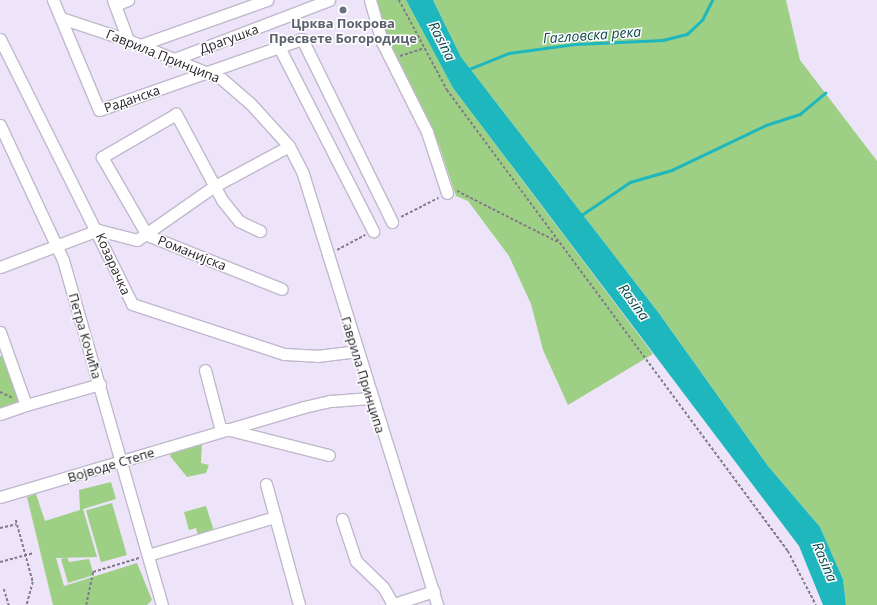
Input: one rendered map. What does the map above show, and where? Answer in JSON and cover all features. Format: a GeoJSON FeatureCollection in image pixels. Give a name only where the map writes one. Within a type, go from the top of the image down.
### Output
{"type":"FeatureCollection","features":[{"type":"Feature","properties":{"kind":"street","name":"Раданска"},"geometry":{"type":"LineString","coordinates":[[53,0],[99,110],[302,39],[392,222]]}},
{"type":"Feature","properties":{"kind":"street"},"geometry":{"type":"LineString","coordinates":[[128,0],[114,2],[128,40]]}},
{"type":"Feature","properties":{"kind":"street","name":"Драгушка"},"geometry":{"type":"LineString","coordinates":[[140,45],[267,0]]}},
{"type":"Feature","properties":{"kind":"street","name":"Драгушка"},"geometry":{"type":"LineString","coordinates":[[172,60],[329,0]]}},
{"type":"Feature","properties":{"kind":"street"},"geometry":{"type":"LineString","coordinates":[[370,0],[382,42],[427,132],[447,193]]}},
{"type":"Feature","properties":{"kind":"street","name":"Гаврила Принципа"},"geometry":{"type":"LineString","coordinates":[[61,18],[128,40],[172,60],[207,72],[222,79],[250,102],[289,146],[303,174],[356,351],[434,591],[437,605]]}},
{"type":"Feature","properties":{"kind":"street","name":"Козарачка"},"geometry":{"type":"LineString","coordinates":[[0,39],[98,230],[126,293],[140,308],[284,354],[317,356],[356,351]]}},
{"type":"Feature","properties":{"kind":"street"},"geometry":{"type":"LineString","coordinates":[[279,47],[373,232]]}},
{"type":"Feature","properties":{"kind":"street"},"geometry":{"type":"LineString","coordinates":[[260,231],[240,222],[213,187],[176,114],[102,157],[147,235],[213,187],[289,146]]}},
{"type":"Feature","properties":{"kind":"street","name":"Петра Кочића"},"geometry":{"type":"LineString","coordinates":[[0,125],[57,246],[100,384],[162,605]]}},
{"type":"Feature","properties":{"kind":"street"},"geometry":{"type":"LineString","coordinates":[[0,267],[98,230]]}},
{"type":"Feature","properties":{"kind":"street","name":"Романијска"},"geometry":{"type":"LineString","coordinates":[[98,230],[131,240],[147,235],[282,289]]}},
{"type":"Feature","properties":{"kind":"street"},"geometry":{"type":"LineString","coordinates":[[0,332],[3,349],[25,403]]}},
{"type":"Feature","properties":{"kind":"street"},"geometry":{"type":"LineString","coordinates":[[205,370],[224,430],[329,455]]}},
{"type":"Feature","properties":{"kind":"street"},"geometry":{"type":"LineString","coordinates":[[0,414],[25,403],[100,384]]}},
{"type":"Feature","properties":{"kind":"street","name":"Војводе Степе"},"geometry":{"type":"LineString","coordinates":[[0,497],[318,403],[371,398]]}},
{"type":"Feature","properties":{"kind":"street"},"geometry":{"type":"LineString","coordinates":[[266,484],[299,605]]}},
{"type":"Feature","properties":{"kind":"street"},"geometry":{"type":"LineString","coordinates":[[148,555],[275,517]]}},
{"type":"Feature","properties":{"kind":"street"},"geometry":{"type":"LineString","coordinates":[[342,518],[356,561],[383,587],[392,605],[434,591]]}},
{"type":"Feature","properties":{"kind":"path"},"geometry":{"type":"LineString","coordinates":[[399,0],[447,90],[788,551],[816,605]]}},
{"type":"Feature","properties":{"kind":"path"},"geometry":{"type":"LineString","coordinates":[[397,53],[405,56],[424,48]]}},
{"type":"Feature","properties":{"kind":"path"},"geometry":{"type":"LineString","coordinates":[[447,193],[458,190],[560,243]]}},
{"type":"Feature","properties":{"kind":"path"},"geometry":{"type":"LineString","coordinates":[[0,392],[25,403]]}},
{"type":"Feature","properties":{"kind":"path"},"geometry":{"type":"LineString","coordinates":[[16,520],[33,582],[27,605]]}},
{"type":"Feature","properties":{"kind":"path"},"geometry":{"type":"LineString","coordinates":[[0,528],[17,524]]}},
{"type":"Feature","properties":{"kind":"path"},"geometry":{"type":"LineString","coordinates":[[0,562],[33,552]]}},
{"type":"Feature","properties":{"kind":"path"},"geometry":{"type":"LineString","coordinates":[[86,605],[93,572],[148,555]]}},
{"type":"Feature","properties":{"kind":"path"},"geometry":{"type":"LineString","coordinates":[[4,589],[9,605]]}},
{"type":"Feature","properties":{"kind":"green space"},"geometry":{"type":"Polygon","coordinates":[[[375,0],[406,0],[453,88],[653,354],[568,405],[543,350],[531,304],[509,256],[468,201],[456,196],[439,145],[388,41],[375,0]]]}},
{"type":"Feature","properties":{"kind":"green space"},"geometry":{"type":"Polygon","coordinates":[[[433,0],[786,0],[800,60],[877,161],[877,605],[846,605],[843,579],[820,527],[768,466],[658,312],[461,57],[433,0]]]}},
{"type":"Feature","properties":{"kind":"green space"},"geometry":{"type":"Polygon","coordinates":[[[0,356],[4,357],[20,397],[18,403],[0,410],[0,356]]]}},
{"type":"Feature","properties":{"kind":"green space"},"geometry":{"type":"Polygon","coordinates":[[[202,441],[201,463],[209,465],[206,473],[187,477],[170,456],[175,448],[202,441]]]}},
{"type":"Feature","properties":{"kind":"green space"},"geometry":{"type":"Polygon","coordinates":[[[111,482],[116,499],[83,509],[97,557],[56,558],[64,586],[137,563],[152,600],[147,605],[53,605],[27,497],[36,494],[45,521],[80,510],[79,490],[111,482]]]}},
{"type":"Feature","properties":{"kind":"green space"},"geometry":{"type":"Polygon","coordinates":[[[112,503],[127,555],[101,562],[86,510],[112,503]]]}},
{"type":"Feature","properties":{"kind":"green space"},"geometry":{"type":"Polygon","coordinates":[[[206,506],[214,531],[198,535],[196,528],[189,530],[184,512],[206,506]]]}},
{"type":"Feature","properties":{"kind":"green space"},"geometry":{"type":"Polygon","coordinates":[[[67,557],[69,562],[89,559],[94,575],[68,583],[61,559],[67,557]]]}},
{"type":"Feature","properties":{"kind":"water","name":"Rasina"},"geometry":{"type":"Polygon","coordinates":[[[406,0],[433,0],[461,57],[658,312],[768,466],[820,527],[843,579],[846,605],[823,605],[799,546],[453,88],[406,0]]]}},
{"type":"Feature","properties":{"kind":"waterway","name":"Гагловска река"},"geometry":{"type":"LineString","coordinates":[[467,70],[509,53],[576,44],[663,40],[687,34],[702,20],[712,0]]}},
{"type":"Feature","properties":{"kind":"waterway"},"geometry":{"type":"LineString","coordinates":[[580,216],[630,182],[672,170],[766,125],[800,114],[825,93]]}},
{"type":"Feature","properties":{"kind":"place","name":"Црква Покрова Пресвете Богородице"},"geometry":{"type":"Point","coordinates":[343,10]}}]}
